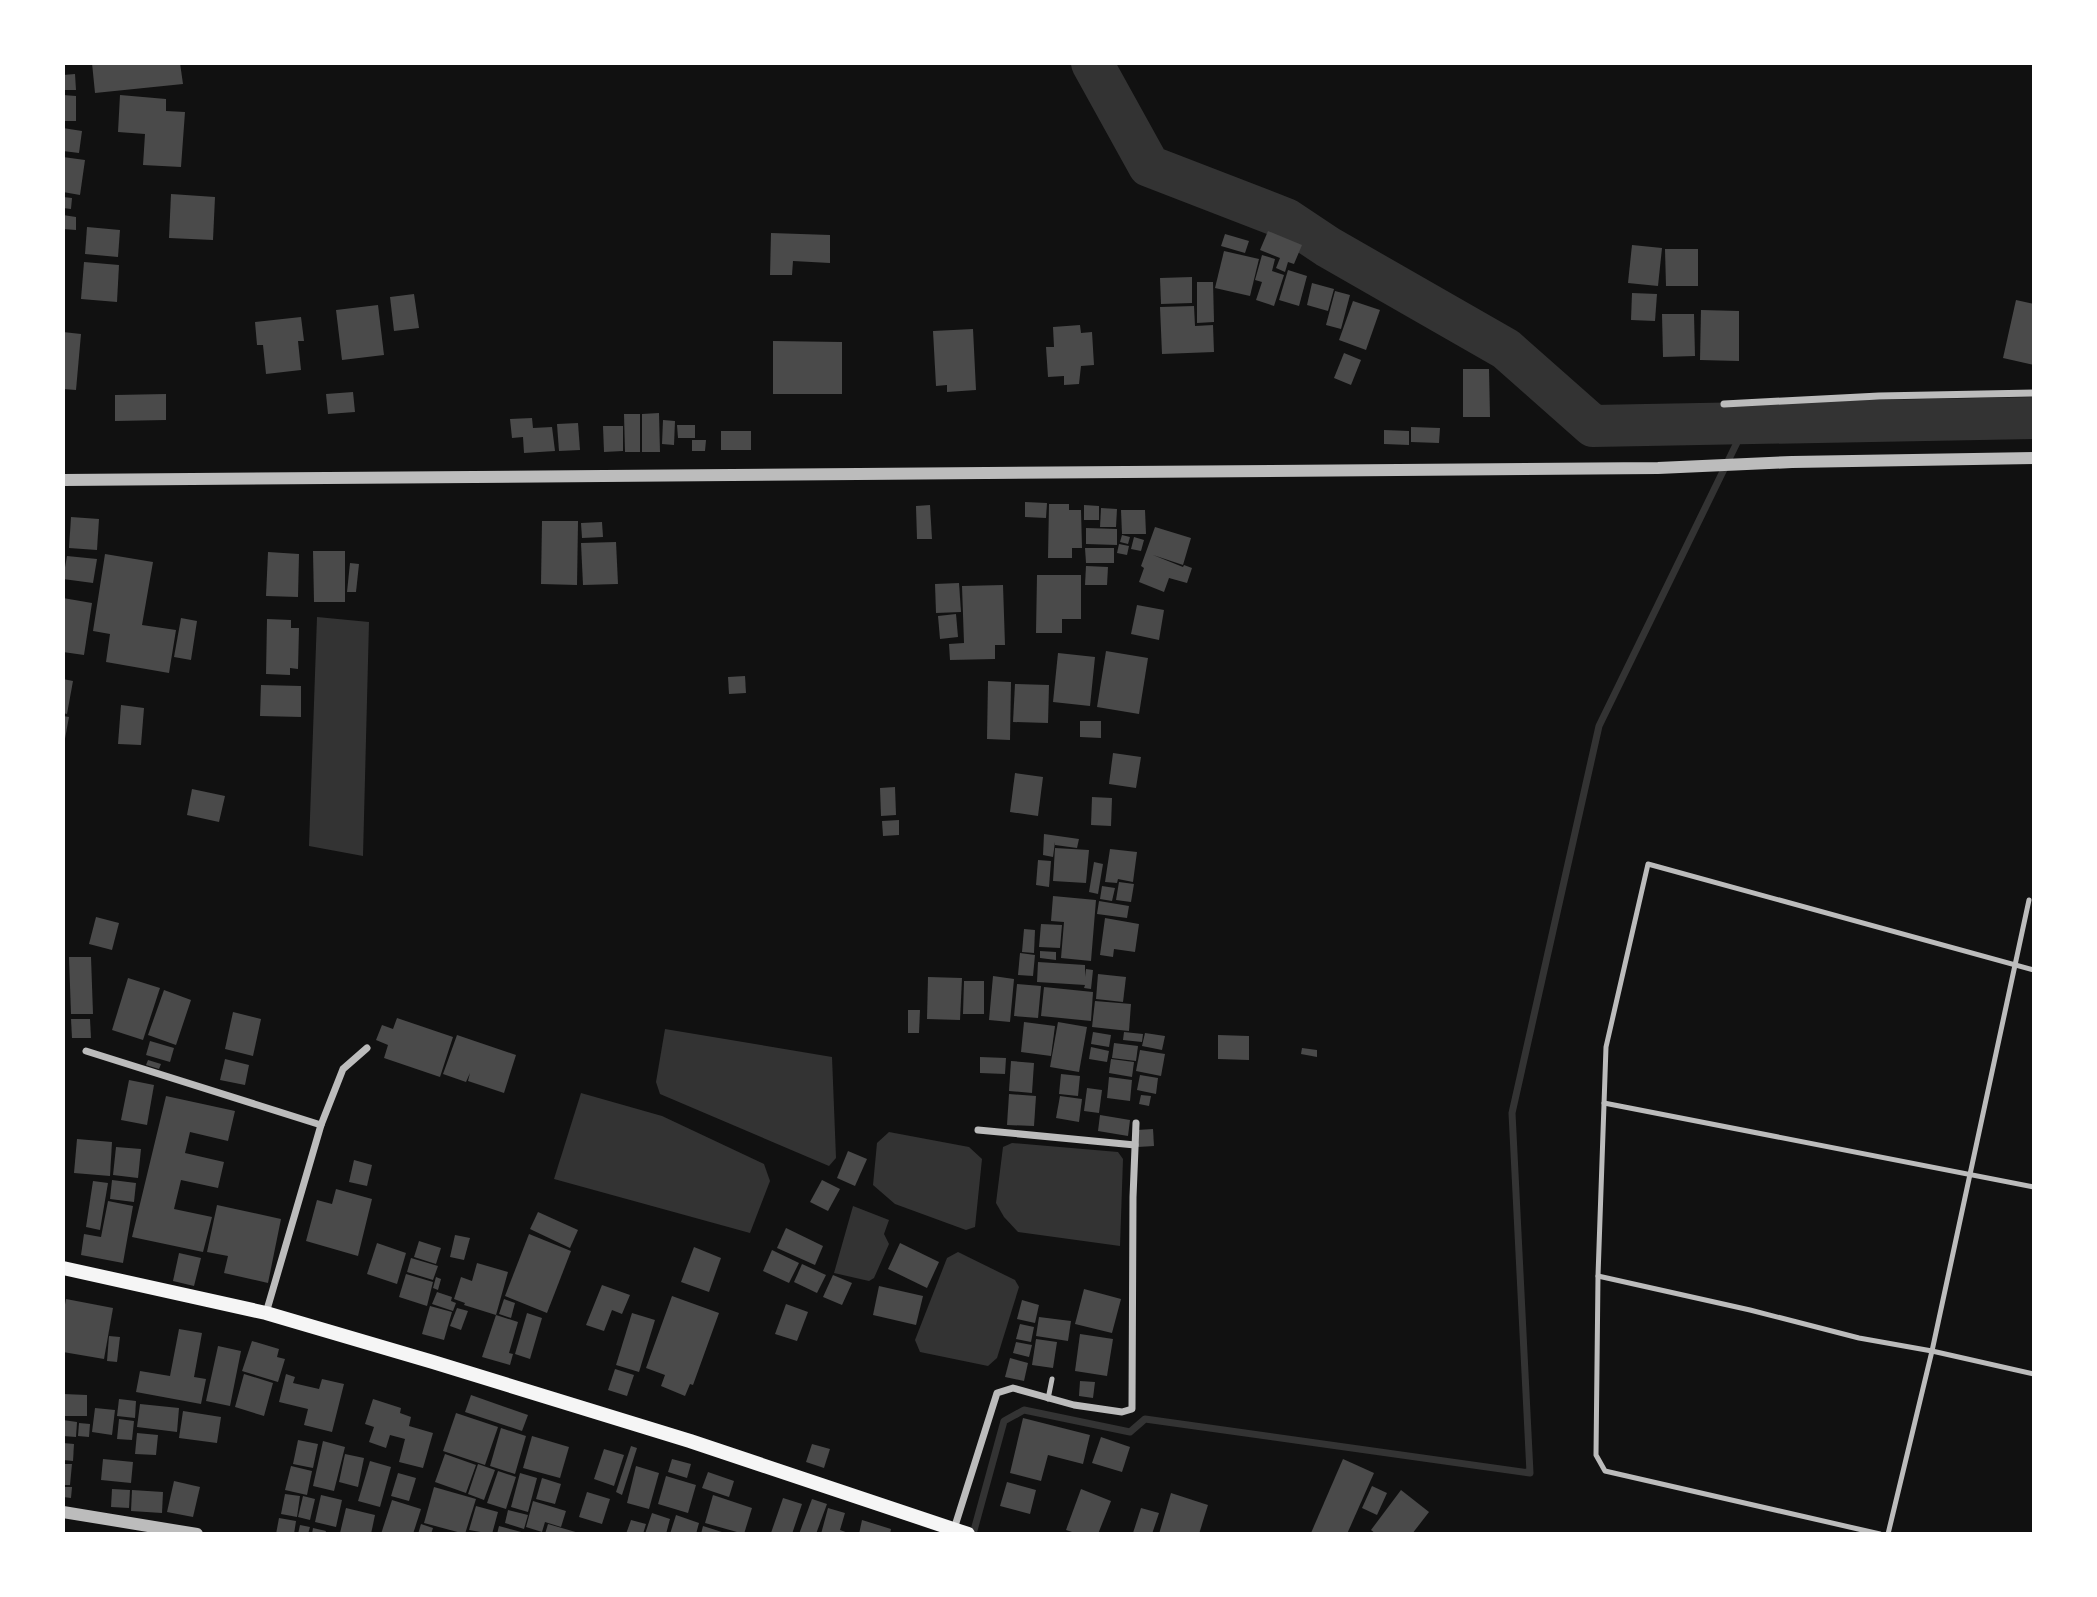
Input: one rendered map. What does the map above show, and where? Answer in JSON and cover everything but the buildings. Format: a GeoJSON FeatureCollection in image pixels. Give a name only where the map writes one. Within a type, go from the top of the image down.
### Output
{"type":"FeatureCollection","features":[{"type":"Feature","properties":{"kind":"main road"},"geometry":{"type":"LineString","coordinates":[[63,1268],[266,1314],[433,1362],[690,1441],[961,1532]]}},
{"type":"Feature","properties":{"kind":"street"},"geometry":{"type":"LineString","coordinates":[[1724,404],[1879,396],[2034,393]]}},
{"type":"Feature","properties":{"kind":"street"},"geometry":{"type":"LineString","coordinates":[[63,480],[1658,468],[1792,461],[2034,458]]}},
{"type":"Feature","properties":{"kind":"street"},"geometry":{"type":"LineString","coordinates":[[266,1314],[321,1125],[343,1069],[368,1048]]}},
{"type":"Feature","properties":{"kind":"street"},"geometry":{"type":"LineString","coordinates":[[86,1051],[321,1125]]}},
{"type":"Feature","properties":{"kind":"street"},"geometry":{"type":"LineString","coordinates":[[961,1532],[998,1394],[1013,1388],[1048,1399],[1122,1412],[1132,1409],[1136,1123]]}},
{"type":"Feature","properties":{"kind":"street"},"geometry":{"type":"LineString","coordinates":[[978,1130],[1135,1145]]}},
{"type":"Feature","properties":{"kind":"street"},"geometry":{"type":"LineString","coordinates":[[63,1512],[197,1534]]}},
{"type":"Feature","properties":{"kind":"lane"},"geometry":{"type":"LineString","coordinates":[[1880,1534],[1605,1471],[1596,1455],[1598,1276],[1606,1047],[1648,864],[2034,970]]}},
{"type":"Feature","properties":{"kind":"lane"},"geometry":{"type":"LineString","coordinates":[[1888,1534],[1932,1351],[2029,900]]}},
{"type":"Feature","properties":{"kind":"lane"},"geometry":{"type":"LineString","coordinates":[[1604,1103],[2034,1187]]}},
{"type":"Feature","properties":{"kind":"lane"},"geometry":{"type":"LineString","coordinates":[[1598,1276],[1859,1338],[2034,1374]]}},
{"type":"Feature","properties":{"kind":"lane"},"geometry":{"type":"LineString","coordinates":[[1048,1399],[1052,1380]]}},
{"type":"Feature","properties":{"kind":"shaded area"},"geometry":{"type":"Polygon","coordinates":[[[317,617],[369,622],[363,856],[309,846],[317,617]]]}},
{"type":"Feature","properties":{"kind":"shaded area"},"geometry":{"type":"Polygon","coordinates":[[[665,1029],[832,1057],[836,1158],[829,1166],[660,1094],[656,1082],[665,1029]]]}},
{"type":"Feature","properties":{"kind":"shaded area"},"geometry":{"type":"Polygon","coordinates":[[[581,1093],[662,1116],[764,1164],[770,1181],[750,1233],[554,1179],[581,1093]]]}},
{"type":"Feature","properties":{"kind":"shaded area"},"geometry":{"type":"Polygon","coordinates":[[[889,1132],[969,1147],[982,1159],[975,1227],[966,1230],[895,1204],[873,1185],[877,1143],[889,1132]]]}},
{"type":"Feature","properties":{"kind":"shaded area"},"geometry":{"type":"Polygon","coordinates":[[[1012,1143],[1118,1152],[1123,1159],[1120,1246],[1018,1232],[996,1203],[1003,1147],[1012,1143]]]}},
{"type":"Feature","properties":{"kind":"shaded area"},"geometry":{"type":"Polygon","coordinates":[[[853,1206],[889,1220],[884,1234],[889,1244],[874,1278],[869,1281],[834,1273],[853,1206]]]}},
{"type":"Feature","properties":{"kind":"shaded area"},"geometry":{"type":"Polygon","coordinates":[[[958,1252],[1015,1280],[1019,1287],[997,1358],[988,1366],[920,1352],[915,1340],[947,1258],[958,1252]]]}},
{"type":"Feature","properties":{"kind":"waterway"},"geometry":{"type":"LineString","coordinates":[[1092,63],[1149,166],[1286,219],[1328,247],[1506,349],[1593,426],[2034,418]]}},
{"type":"Feature","properties":{"kind":"waterway"},"geometry":{"type":"LineString","coordinates":[[973,1534],[1004,1421],[1024,1410],[1130,1432],[1145,1419],[1530,1473],[1512,1113],[1599,726],[1747,422]]}}]}
